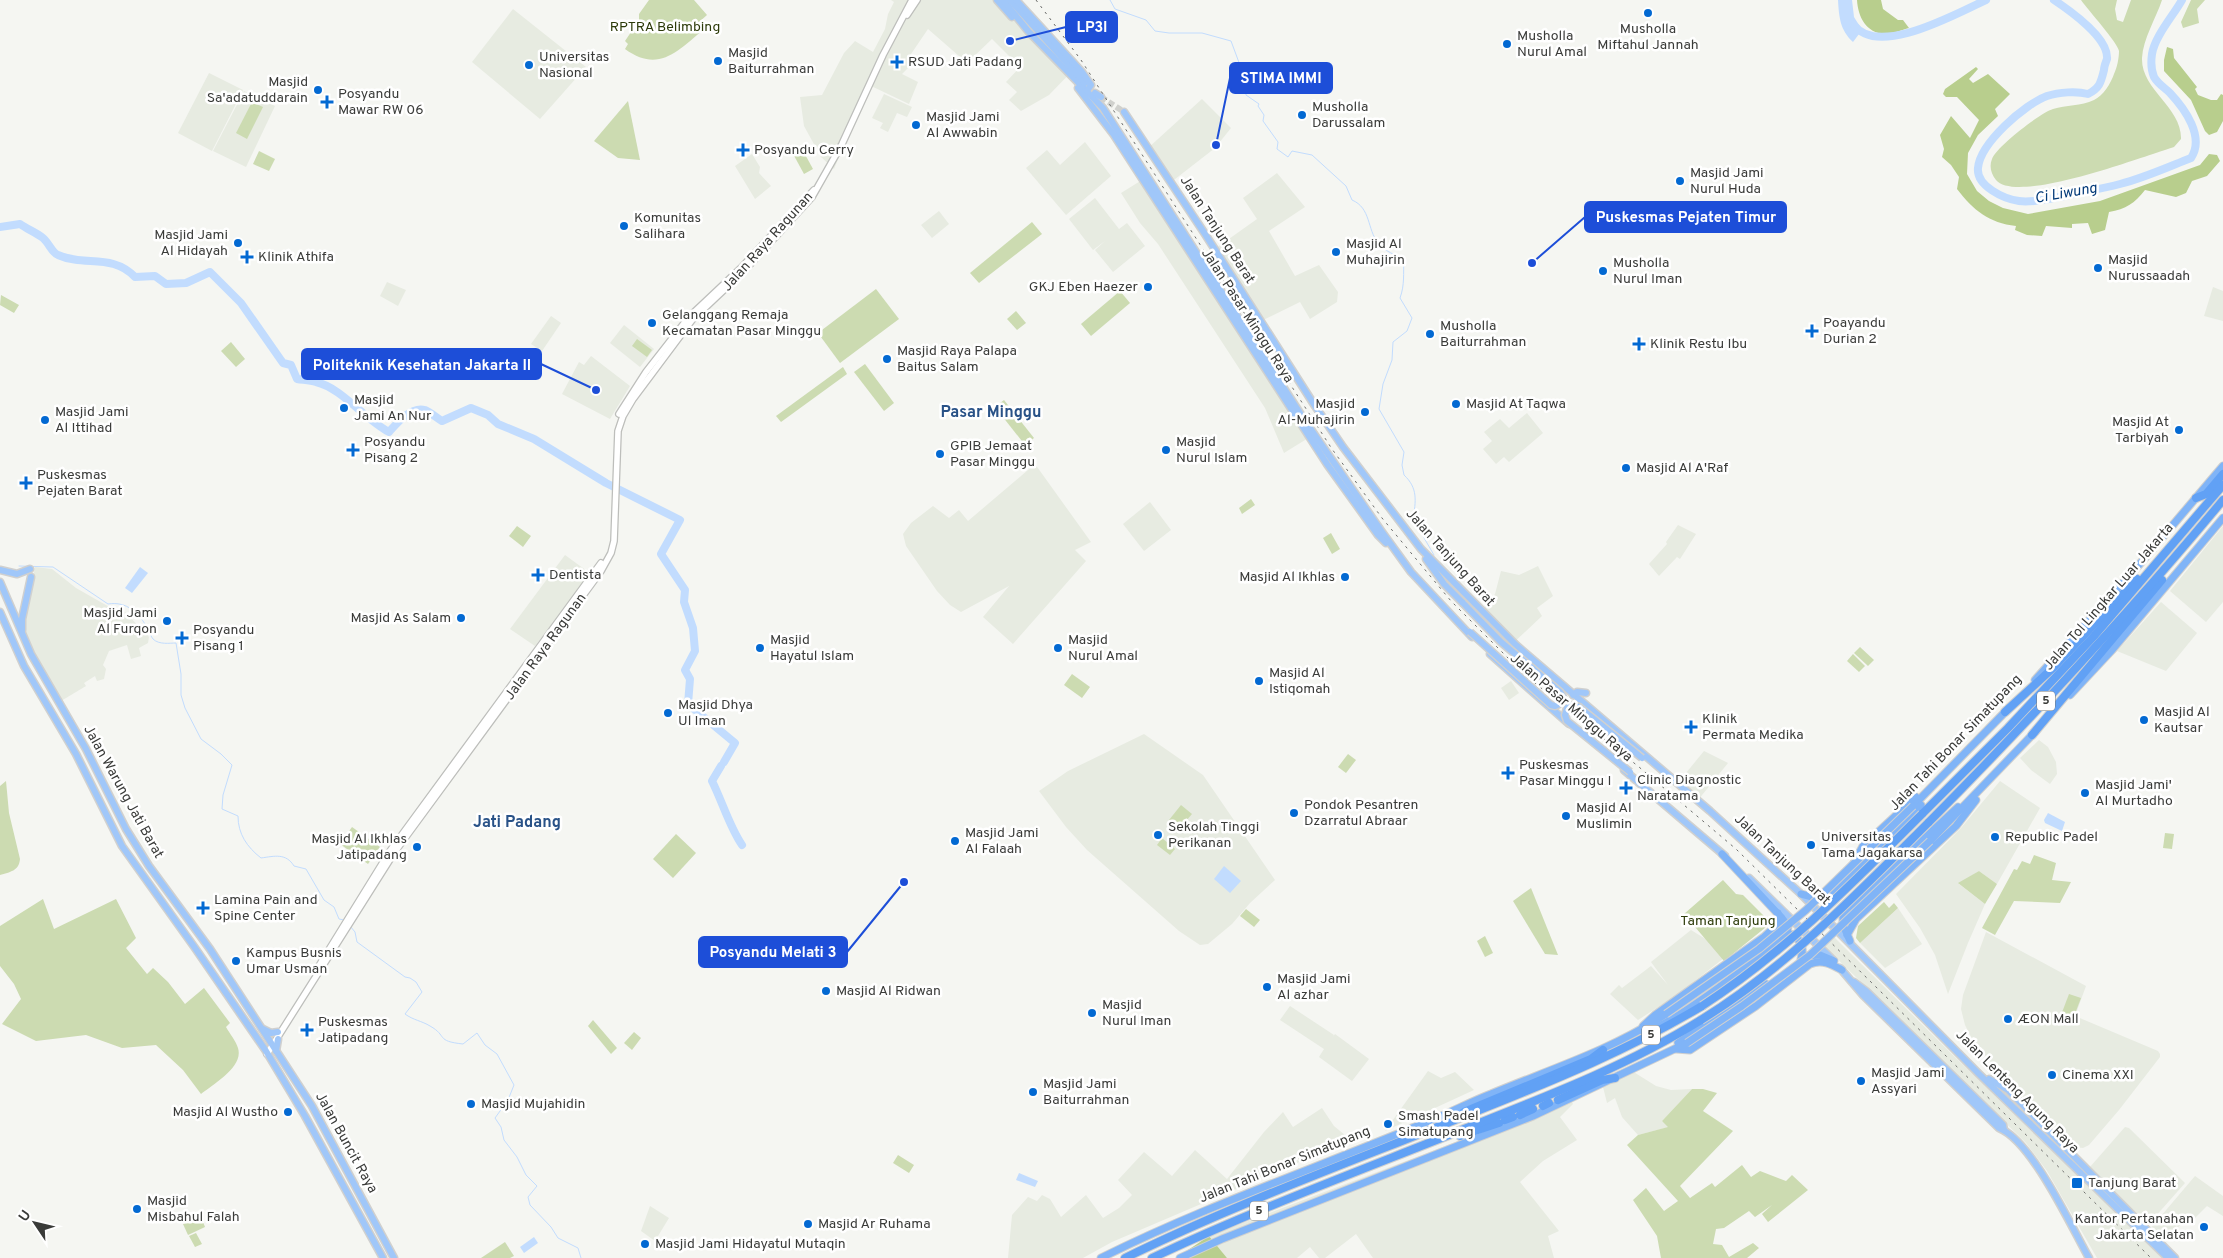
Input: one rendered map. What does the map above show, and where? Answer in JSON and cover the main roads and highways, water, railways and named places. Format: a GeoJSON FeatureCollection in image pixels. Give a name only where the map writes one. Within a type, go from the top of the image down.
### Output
{"type":"FeatureCollection","features":[{"type":"Feature","properties":{"kind":"highway","name":"Jalan Tahi Bonar Simatupang"},"geometry":{"type":"LineString","coordinates":[[1101,1258],[1239,1196],[1429,1122],[1484,1097],[1603,1050],[1640,1031],[1759,949],[1806,910],[1913,806],[2005,712],[2116,590],[2223,466]]}},
{"type":"Feature","properties":{"kind":"highway"},"geometry":{"type":"LineString","coordinates":[[2196,498],[2206,494],[2223,474]]}},
{"type":"Feature","properties":{"kind":"highway","name":"Jalan Tol Lingkar Luar Jakarta"},"geometry":{"type":"LineString","coordinates":[[1125,1258],[1239,1206],[1404,1141],[1614,1054],[1665,1028],[1702,1006],[1746,975],[1800,931],[1848,887],[2008,728],[2095,635],[2223,485]]}},
{"type":"Feature","properties":{"kind":"highway","name":"Jalan Tol Lingkar Luar Jakarta"},"geometry":{"type":"LineString","coordinates":[[1152,1258],[1224,1225],[1570,1086],[1648,1050],[1701,1020],[1742,992],[1792,953],[1855,896],[2015,735],[2184,547],[2223,500]]}},
{"type":"Feature","properties":{"kind":"highway"},"geometry":{"type":"LineString","coordinates":[[1180,1258],[1264,1222],[1492,1134],[1676,1049],[1742,1006],[1810,955],[1986,785],[2112,650],[2223,518]]}},
{"type":"Feature","properties":{"kind":"highway"},"geometry":{"type":"LineString","coordinates":[[2005,712],[2054,667],[2146,568],[2176,541]]}},
{"type":"Feature","properties":{"kind":"highway"},"geometry":{"type":"LineString","coordinates":[[2032,735],[2155,589],[2184,547]]}},
{"type":"Feature","properties":{"kind":"highway"},"geometry":{"type":"LineString","coordinates":[[1802,894],[1816,898],[1830,896],[1922,803],[1946,773]]}},
{"type":"Feature","properties":{"kind":"highway"},"geometry":{"type":"LineString","coordinates":[[1838,888],[1863,846],[1897,814],[1946,773]]}},
{"type":"Feature","properties":{"kind":"highway"},"geometry":{"type":"LineString","coordinates":[[1849,938],[1843,925],[1843,914],[1871,890],[1957,807],[1986,785]]}},
{"type":"Feature","properties":{"kind":"highway"},"geometry":{"type":"LineString","coordinates":[[1849,938],[1856,919],[1956,826],[1986,785]]}},
{"type":"Feature","properties":{"kind":"highway"},"geometry":{"type":"LineString","coordinates":[[1722,854],[1778,913],[1786,923],[1787,933]]}},
{"type":"Feature","properties":{"kind":"highway"},"geometry":{"type":"LineString","coordinates":[[1857,870],[1856,884],[1864,890],[1871,890]]}},
{"type":"Feature","properties":{"kind":"highway"},"geometry":{"type":"LineString","coordinates":[[1830,896],[1831,907],[1835,912],[1843,914]]}},
{"type":"Feature","properties":{"kind":"highway"},"geometry":{"type":"LineString","coordinates":[[1640,1031],[1644,1023],[1752,947],[1778,925],[1780,920],[1778,913]]}},
{"type":"Feature","properties":{"kind":"highway"},"geometry":{"type":"LineString","coordinates":[[1640,1031],[1652,1030],[1716,990],[1787,933]]}},
{"type":"Feature","properties":{"kind":"highway"},"geometry":{"type":"LineString","coordinates":[[1787,933],[1800,941],[1802,957],[1792,977]]}},
{"type":"Feature","properties":{"kind":"highway"},"geometry":{"type":"LineString","coordinates":[[1752,947],[1778,941]]}},
{"type":"Feature","properties":{"kind":"highway"},"geometry":{"type":"LineString","coordinates":[[1668,1053],[1670,1048],[1741,1002],[1802,957],[1820,955],[1834,961]]}},
{"type":"Feature","properties":{"kind":"highway"},"geometry":{"type":"LineString","coordinates":[[1676,1049],[1685,1052],[1690,1050],[1756,1006],[1792,977],[1817,961],[1828,963],[1842,970]]}},
{"type":"Feature","properties":{"kind":"highway"},"geometry":{"type":"LineString","coordinates":[[1404,1141],[1412,1134],[1491,1099],[1591,1059],[1603,1050]]}},
{"type":"Feature","properties":{"kind":"highway"},"geometry":{"type":"LineString","coordinates":[[1558,1100],[1602,1080],[1615,1078]]}},
{"type":"Feature","properties":{"kind":"highway"},"geometry":{"type":"LineString","coordinates":[[1389,1159],[1395,1160],[1533,1109]]}},
{"type":"Feature","properties":{"kind":"main road","name":"Jalan Raya Ragunan"},"geometry":{"type":"LineString","coordinates":[[278,1035],[412,821],[598,568],[610,543],[614,496],[616,423],[623,408],[646,372],[689,317],[741,268],[806,197],[817,188],[830,168],[851,120],[912,0]]}},
{"type":"Feature","properties":{"kind":"main road","name":"Jalan Raya Ragunan"},"geometry":{"type":"LineString","coordinates":[[879,66],[885,60],[905,18],[917,0]]}},
{"type":"Feature","properties":{"kind":"main road","name":"Jalan Pasar Minggu Raya"},"geometry":{"type":"LineString","coordinates":[[997,0],[1034,29],[1086,84]]}},
{"type":"Feature","properties":{"kind":"main road","name":"Jalan Pasar Minggu Raya"},"geometry":{"type":"LineString","coordinates":[[1004,0],[1090,83],[1091,87],[1086,92]]}},
{"type":"Feature","properties":{"kind":"main road","name":"Jalan Pasar Minggu Raya"},"geometry":{"type":"LineString","coordinates":[[1010,0],[1076,82],[1103,108],[1120,132],[1301,419]]}},
{"type":"Feature","properties":{"kind":"main road","name":"Jalan Pasar Minggu Raya"},"geometry":{"type":"LineString","coordinates":[[1016,0],[1034,29]]}},
{"type":"Feature","properties":{"kind":"main road","name":"Jalan Pasar Minggu Raya"},"geometry":{"type":"LineString","coordinates":[[1076,82],[1082,95],[1114,135],[1301,419],[1411,572],[1463,628],[1512,675],[1701,834],[1842,970]]}},
{"type":"Feature","properties":{"kind":"main road"},"geometry":{"type":"LineString","coordinates":[[1094,93],[1101,97]]}},
{"type":"Feature","properties":{"kind":"main road","name":"Jalan Tanjung Barat"},"geometry":{"type":"LineString","coordinates":[[1124,112],[1315,406],[1343,447],[1421,549],[1490,620],[1574,695],[1710,811],[1849,938]]}},
{"type":"Feature","properties":{"kind":"main road"},"geometry":{"type":"LineString","coordinates":[[1402,560],[1470,632],[1549,704],[1555,706],[1561,703],[1562,697],[1560,692],[1501,642],[1463,603],[1440,579],[1421,549]]}},
{"type":"Feature","properties":{"kind":"main road"},"geometry":{"type":"LineString","coordinates":[[0,570],[17,574],[30,569]]}},
{"type":"Feature","properties":{"kind":"main road"},"geometry":{"type":"LineString","coordinates":[[22,633],[22,619],[31,577]]}},
{"type":"Feature","properties":{"kind":"main road","name":"Jalan Warung Jati Barat"},"geometry":{"type":"LineString","coordinates":[[0,582],[31,654],[86,749],[119,816],[141,853],[206,944],[273,1046]]}},
{"type":"Feature","properties":{"kind":"main road","name":"Jalan Warung Jati Barat"},"geometry":{"type":"LineString","coordinates":[[0,612],[24,666],[76,754],[122,846],[195,948],[266,1053]]}},
{"type":"Feature","properties":{"kind":"main road"},"geometry":{"type":"LineString","coordinates":[[1574,695],[1578,692],[1586,692]]}},
{"type":"Feature","properties":{"kind":"main road"},"geometry":{"type":"LineString","coordinates":[[1701,834],[1690,821],[1567,721],[1565,716],[1567,708],[1574,705],[1579,707],[1696,803],[1710,811]]}},
{"type":"Feature","properties":{"kind":"main road","name":"Jalan Lenteng Agung Raya"},"geometry":{"type":"LineString","coordinates":[[1849,938],[1980,1074],[2074,1161],[2168,1258]]}},
{"type":"Feature","properties":{"kind":"main road"},"geometry":{"type":"LineString","coordinates":[[1842,970],[1863,995],[1999,1128],[2004,1130],[2038,1166],[2089,1258]]}},
{"type":"Feature","properties":{"kind":"main road"},"geometry":{"type":"LineString","coordinates":[[262,1028],[278,1035],[273,1046],[266,1053]]}},
{"type":"Feature","properties":{"kind":"main road","name":"Jalan Buncit Raya"},"geometry":{"type":"LineString","coordinates":[[273,1046],[325,1128],[394,1258]]}},
{"type":"Feature","properties":{"kind":"main road","name":"Jalan Buncit Raya"},"geometry":{"type":"LineString","coordinates":[[266,1053],[303,1112],[383,1258]]}},
{"type":"Feature","properties":{"kind":"main road"},"geometry":{"type":"LineString","coordinates":[[1980,1074],[2008,1090],[2074,1161],[2175,1258]]}},
{"type":"Feature","properties":{"kind":"water"},"geometry":{"type":"Polygon","coordinates":[[[1838,0],[1852,0],[1854,17],[1862,30],[1853,42],[1845,33],[1841,23],[1838,0]]]}},
{"type":"Feature","properties":{"kind":"water"},"geometry":{"type":"Polygon","coordinates":[[[140,567],[148,573],[132,593],[125,588],[140,567]]]}},
{"type":"Feature","properties":{"kind":"water"},"geometry":{"type":"Polygon","coordinates":[[[2048,813],[2065,822],[2062,831],[2045,823],[2044,820],[2048,813]]]}},
{"type":"Feature","properties":{"kind":"water"},"geometry":{"type":"Polygon","coordinates":[[[1224,866],[1241,881],[1230,893],[1214,879],[1224,866]]]}},
{"type":"Feature","properties":{"kind":"water"},"geometry":{"type":"Polygon","coordinates":[[[1019,1173],[1038,1181],[1035,1187],[1016,1180],[1019,1173]]]}},
{"type":"Feature","properties":{"kind":"water"},"geometry":{"type":"Polygon","coordinates":[[[534,1237],[538,1243],[524,1253],[520,1247],[534,1237]]]}},
{"type":"Feature","properties":{"kind":"waterway"},"geometry":{"type":"LineString","coordinates":[[1110,0],[1115,9],[1146,20],[1155,31],[1202,33],[1231,41],[1244,76],[1246,95],[1259,104],[1258,106],[1264,115],[1263,121],[1278,142],[1277,149],[1288,157],[1292,151],[1312,155],[1346,186],[1352,200],[1363,208],[1378,243],[1387,251],[1404,260],[1403,284],[1400,298],[1412,318],[1407,331],[1393,342],[1392,360],[1383,384],[1379,409],[1404,452],[1402,465],[1404,475],[1412,485],[1415,495],[1413,519],[1434,555]]}},
{"type":"Feature","properties":{"kind":"waterway","name":"Ci Liwung"},"geometry":{"type":"LineString","coordinates":[[1854,25],[1865,34],[1881,37],[1899,35],[1938,22],[1986,0]]}},
{"type":"Feature","properties":{"kind":"waterway","name":"Ci Liwung"},"geometry":{"type":"LineString","coordinates":[[2054,0],[2087,25],[2102,42],[2107,59],[2101,81],[2092,92],[2088,94],[2073,92],[2057,94],[2038,100],[2005,126],[1987,147],[1978,168],[1981,180],[1986,186],[2006,198],[2019,201],[2047,199],[2113,186],[2147,176],[2191,158],[2195,150],[2196,141],[2191,124],[2182,107],[2156,79],[2152,66],[2152,54],[2157,40],[2182,0]]}},
{"type":"Feature","properties":{"kind":"waterway"},"geometry":{"type":"LineString","coordinates":[[0,227],[20,224],[43,238],[58,255],[78,260],[117,265],[135,277],[155,276],[166,284],[186,283],[210,272],[241,303],[283,363],[291,365],[297,379],[326,385],[389,432],[405,416],[415,410],[425,410],[442,421],[471,408],[488,415],[498,424],[534,439],[606,483],[680,520],[661,554],[685,590],[684,602],[693,628],[695,651],[685,670],[690,679],[688,704],[735,743],[724,762]]}},
{"type":"Feature","properties":{"kind":"waterway"},"geometry":{"type":"LineString","coordinates":[[19,566],[53,567],[108,604],[121,604],[132,609],[141,618],[155,641],[176,643],[181,674],[181,695],[185,708],[201,739],[232,765],[223,795],[222,809],[238,816],[238,823],[244,840],[261,858],[284,857],[294,866],[306,869],[324,900],[334,907],[339,919],[344,920]]}},
{"type":"Feature","properties":{"kind":"waterway"},"geometry":{"type":"LineString","coordinates":[[721,766],[712,781],[742,845]]}},
{"type":"Feature","properties":{"kind":"waterway"},"geometry":{"type":"LineString","coordinates":[[350,926],[355,932],[357,942],[405,977],[416,982],[422,992],[405,1014],[430,1026],[445,1040],[454,1043],[463,1044],[477,1033],[485,1045],[497,1054],[514,1085],[508,1100],[495,1118],[501,1127],[504,1140],[517,1157],[526,1175],[537,1186],[528,1197],[530,1205],[551,1227],[558,1238],[578,1248],[581,1258]]}},
{"type":"Feature","properties":{"kind":"tunnel"},"geometry":{"type":"LineString","coordinates":[[1101,97],[1124,112]]}},
{"type":"Feature","properties":{"kind":"railway"},"geometry":{"type":"LineString","coordinates":[[1036,0],[1081,60],[1332,449],[1382,518],[1451,601],[1525,675],[1639,767],[1736,849],[2151,1258]]}},
{"type":"Feature","properties":{"kind":"place","name":"Musholla Miftahul Jannah"},"geometry":{"type":"Point","coordinates":[1648,13]}},
{"type":"Feature","properties":{"kind":"place","name":"LP3I"},"geometry":{"type":"Point","coordinates":[1010,41]}},
{"type":"Feature","properties":{"kind":"place","name":"Musholla Nurul Amal"},"geometry":{"type":"Point","coordinates":[1507,44]}},
{"type":"Feature","properties":{"kind":"place","name":"Masjid Baiturrahman"},"geometry":{"type":"Point","coordinates":[718,61]}},
{"type":"Feature","properties":{"kind":"place","name":"RSUD Jati Padang"},"geometry":{"type":"Point","coordinates":[897,62]}},
{"type":"Feature","properties":{"kind":"place","name":"Universitas Nasional"},"geometry":{"type":"Point","coordinates":[529,65]}},
{"type":"Feature","properties":{"kind":"place","name":"Masjid Sa'adatuddarain"},"geometry":{"type":"Point","coordinates":[318,90]}},
{"type":"Feature","properties":{"kind":"place","name":"Posyandu Mawar RW 06"},"geometry":{"type":"Point","coordinates":[327,102]}},
{"type":"Feature","properties":{"kind":"place","name":"Musholla Darussalam"},"geometry":{"type":"Point","coordinates":[1302,115]}},
{"type":"Feature","properties":{"kind":"place","name":"Masjid Jami Al Awwabin"},"geometry":{"type":"Point","coordinates":[916,125]}},
{"type":"Feature","properties":{"kind":"place","name":"STIMA IMMI"},"geometry":{"type":"Point","coordinates":[1216,145]}},
{"type":"Feature","properties":{"kind":"place","name":"Posyandu Cerry"},"geometry":{"type":"Point","coordinates":[743,150]}},
{"type":"Feature","properties":{"kind":"place","name":"Masjid Jami Nurul Huda"},"geometry":{"type":"Point","coordinates":[1680,181]}},
{"type":"Feature","properties":{"kind":"place","name":"Komunitas Salihara"},"geometry":{"type":"Point","coordinates":[624,226]}},
{"type":"Feature","properties":{"kind":"place","name":"Masjid Jami Al Hidayah"},"geometry":{"type":"Point","coordinates":[238,243]}},
{"type":"Feature","properties":{"kind":"place","name":"Masjid Al Muhajirin"},"geometry":{"type":"Point","coordinates":[1336,252]}},
{"type":"Feature","properties":{"kind":"place","name":"Klinik Athifa"},"geometry":{"type":"Point","coordinates":[247,257]}},
{"type":"Feature","properties":{"kind":"place","name":"Puskesmas Pejaten Timur"},"geometry":{"type":"Point","coordinates":[1532,263]}},
{"type":"Feature","properties":{"kind":"place","name":"Masjid Nurussaadah"},"geometry":{"type":"Point","coordinates":[2098,268]}},
{"type":"Feature","properties":{"kind":"place","name":"Musholla Nurul Iman"},"geometry":{"type":"Point","coordinates":[1603,271]}},
{"type":"Feature","properties":{"kind":"place","name":"GKJ Eben Haezer"},"geometry":{"type":"Point","coordinates":[1148,287]}},
{"type":"Feature","properties":{"kind":"place","name":"Gelanggang Remaja Kecamatan Pasar Minggu"},"geometry":{"type":"Point","coordinates":[652,323]}},
{"type":"Feature","properties":{"kind":"place","name":"Poayandu Durian 2"},"geometry":{"type":"Point","coordinates":[1812,331]}},
{"type":"Feature","properties":{"kind":"place","name":"Musholla Baiturrahman"},"geometry":{"type":"Point","coordinates":[1430,334]}},
{"type":"Feature","properties":{"kind":"place","name":"Klinik Restu Ibu"},"geometry":{"type":"Point","coordinates":[1639,344]}},
{"type":"Feature","properties":{"kind":"place","name":"Masjid Raya Palapa Baitus Salam"},"geometry":{"type":"Point","coordinates":[887,359]}},
{"type":"Feature","properties":{"kind":"place","name":"Politeknik Kesehatan Jakarta II"},"geometry":{"type":"Point","coordinates":[596,390]}},
{"type":"Feature","properties":{"kind":"place","name":"Masjid At Taqwa"},"geometry":{"type":"Point","coordinates":[1456,404]}},
{"type":"Feature","properties":{"kind":"place","name":"Masjid Jami An Nur"},"geometry":{"type":"Point","coordinates":[344,408]}},
{"type":"Feature","properties":{"kind":"place","name":"Masjid Al-Muhajirin"},"geometry":{"type":"Point","coordinates":[1365,412]}},
{"type":"Feature","properties":{"kind":"place","name":"Masjid Jami Al Ittihad"},"geometry":{"type":"Point","coordinates":[45,420]}},
{"type":"Feature","properties":{"kind":"place","name":"Masjid At Tarbiyah"},"geometry":{"type":"Point","coordinates":[2179,430]}},
{"type":"Feature","properties":{"kind":"place","name":"Posyandu Pisang 2"},"geometry":{"type":"Point","coordinates":[353,450]}},
{"type":"Feature","properties":{"kind":"place","name":"Masjid Nurul Islam"},"geometry":{"type":"Point","coordinates":[1166,450]}},
{"type":"Feature","properties":{"kind":"place","name":"GPIB Jemaat Pasar Minggu"},"geometry":{"type":"Point","coordinates":[940,454]}},
{"type":"Feature","properties":{"kind":"place","name":"Masjid Al A'Raf"},"geometry":{"type":"Point","coordinates":[1626,468]}},
{"type":"Feature","properties":{"kind":"place","name":"Puskesmas Pejaten Barat"},"geometry":{"type":"Point","coordinates":[26,483]}},
{"type":"Feature","properties":{"kind":"place","name":"Dentista"},"geometry":{"type":"Point","coordinates":[538,575]}},
{"type":"Feature","properties":{"kind":"place","name":"Masjid Al Ikhlas"},"geometry":{"type":"Point","coordinates":[1345,577]}},
{"type":"Feature","properties":{"kind":"place","name":"Masjid As Salam"},"geometry":{"type":"Point","coordinates":[461,618]}},
{"type":"Feature","properties":{"kind":"place","name":"Masjid Jami Al Furqon"},"geometry":{"type":"Point","coordinates":[167,621]}},
{"type":"Feature","properties":{"kind":"place","name":"Posyandu Pisang 1"},"geometry":{"type":"Point","coordinates":[182,638]}},
{"type":"Feature","properties":{"kind":"place","name":"Masjid Hayatul Islam"},"geometry":{"type":"Point","coordinates":[760,648]}},
{"type":"Feature","properties":{"kind":"place","name":"Masjid Nurul Amal"},"geometry":{"type":"Point","coordinates":[1058,648]}},
{"type":"Feature","properties":{"kind":"place","name":"Masjid Al Istiqomah"},"geometry":{"type":"Point","coordinates":[1259,681]}},
{"type":"Feature","properties":{"kind":"place","name":"Masjid Dhya Ul Iman"},"geometry":{"type":"Point","coordinates":[668,713]}},
{"type":"Feature","properties":{"kind":"place","name":"Masjid Al Kautsar"},"geometry":{"type":"Point","coordinates":[2144,720]}},
{"type":"Feature","properties":{"kind":"place","name":"Klinik Permata Medika"},"geometry":{"type":"Point","coordinates":[1691,727]}},
{"type":"Feature","properties":{"kind":"place","name":"Puskesmas Pasar Minggu I"},"geometry":{"type":"Point","coordinates":[1508,773]}},
{"type":"Feature","properties":{"kind":"place","name":"Clinic Diagnostic Naratama"},"geometry":{"type":"Point","coordinates":[1626,788]}},
{"type":"Feature","properties":{"kind":"place","name":"Masjid Jami' Al Murtadho"},"geometry":{"type":"Point","coordinates":[2085,793]}},
{"type":"Feature","properties":{"kind":"place","name":"Pondok Pesantren Dzarratul Abraar"},"geometry":{"type":"Point","coordinates":[1294,813]}},
{"type":"Feature","properties":{"kind":"place","name":"Masjid Al Muslimin"},"geometry":{"type":"Point","coordinates":[1566,816]}},
{"type":"Feature","properties":{"kind":"place","name":"Sekolah Tinggi Perikanan"},"geometry":{"type":"Point","coordinates":[1158,835]}},
{"type":"Feature","properties":{"kind":"place","name":"Republic Padel"},"geometry":{"type":"Point","coordinates":[1995,837]}},
{"type":"Feature","properties":{"kind":"place","name":"Masjid Jami Al Falaah"},"geometry":{"type":"Point","coordinates":[955,841]}},
{"type":"Feature","properties":{"kind":"place","name":"Universitas Tama Jagakarsa"},"geometry":{"type":"Point","coordinates":[1811,845]}},
{"type":"Feature","properties":{"kind":"place","name":"Masjid Al Ikhlas Jatipadang"},"geometry":{"type":"Point","coordinates":[417,847]}},
{"type":"Feature","properties":{"kind":"place","name":"Posyandu Melati 3"},"geometry":{"type":"Point","coordinates":[904,882]}},
{"type":"Feature","properties":{"kind":"place","name":"Lamina Pain and Spine Center"},"geometry":{"type":"Point","coordinates":[203,908]}},
{"type":"Feature","properties":{"kind":"place","name":"Kampus Busnis Umar Usman"},"geometry":{"type":"Point","coordinates":[236,961]}},
{"type":"Feature","properties":{"kind":"place","name":"Masjid Jami Al azhar"},"geometry":{"type":"Point","coordinates":[1267,987]}},
{"type":"Feature","properties":{"kind":"place","name":"Masjid Al Ridwan"},"geometry":{"type":"Point","coordinates":[826,991]}},
{"type":"Feature","properties":{"kind":"place","name":"Masjid Nurul Iman"},"geometry":{"type":"Point","coordinates":[1092,1013]}},
{"type":"Feature","properties":{"kind":"place","name":"ÆON Mall"},"geometry":{"type":"Point","coordinates":[2008,1019]}},
{"type":"Feature","properties":{"kind":"place","name":"Puskesmas Jatipadang"},"geometry":{"type":"Point","coordinates":[307,1030]}},
{"type":"Feature","properties":{"kind":"place","name":"Cinema XXI"},"geometry":{"type":"Point","coordinates":[2052,1075]}},
{"type":"Feature","properties":{"kind":"place","name":"Masjid Jami Assyari"},"geometry":{"type":"Point","coordinates":[1861,1081]}},
{"type":"Feature","properties":{"kind":"place","name":"Masjid Jami Baiturrahman"},"geometry":{"type":"Point","coordinates":[1033,1092]}},
{"type":"Feature","properties":{"kind":"place","name":"Masjid Mujahidin"},"geometry":{"type":"Point","coordinates":[471,1104]}},
{"type":"Feature","properties":{"kind":"place","name":"Masjid Al Wustho"},"geometry":{"type":"Point","coordinates":[288,1112]}},
{"type":"Feature","properties":{"kind":"place","name":"Smash Padel Simatupang"},"geometry":{"type":"Point","coordinates":[1388,1124]}},
{"type":"Feature","properties":{"kind":"place","name":"Tanjung Barat"},"geometry":{"type":"Point","coordinates":[2077,1183]}},
{"type":"Feature","properties":{"kind":"place","name":"Masjid Misbahul Falah"},"geometry":{"type":"Point","coordinates":[137,1209]}},
{"type":"Feature","properties":{"kind":"place","name":"Masjid Ar Ruhama"},"geometry":{"type":"Point","coordinates":[808,1224]}},
{"type":"Feature","properties":{"kind":"place","name":"Kantor Pertanahan Jakarta Selatan"},"geometry":{"type":"Point","coordinates":[2204,1227]}},
{"type":"Feature","properties":{"kind":"place","name":"Masjid Jami Hidayatul Mutaqin"},"geometry":{"type":"Point","coordinates":[645,1244]}},
{"type":"Feature","properties":{"kind":"district","name":"Pasar Minggu"},"geometry":{"type":"Point","coordinates":[991,413]}},
{"type":"Feature","properties":{"kind":"district","name":"Jati Padang"},"geometry":{"type":"Point","coordinates":[517,823]}},
{"type":"Feature","properties":{"kind":"park label","name":"RPTRA Belimbing"},"geometry":{"type":"Point","coordinates":[665,27]}},
{"type":"Feature","properties":{"kind":"park label","name":"Taman Tanjung"},"geometry":{"type":"Point","coordinates":[1728,921]}}]}
